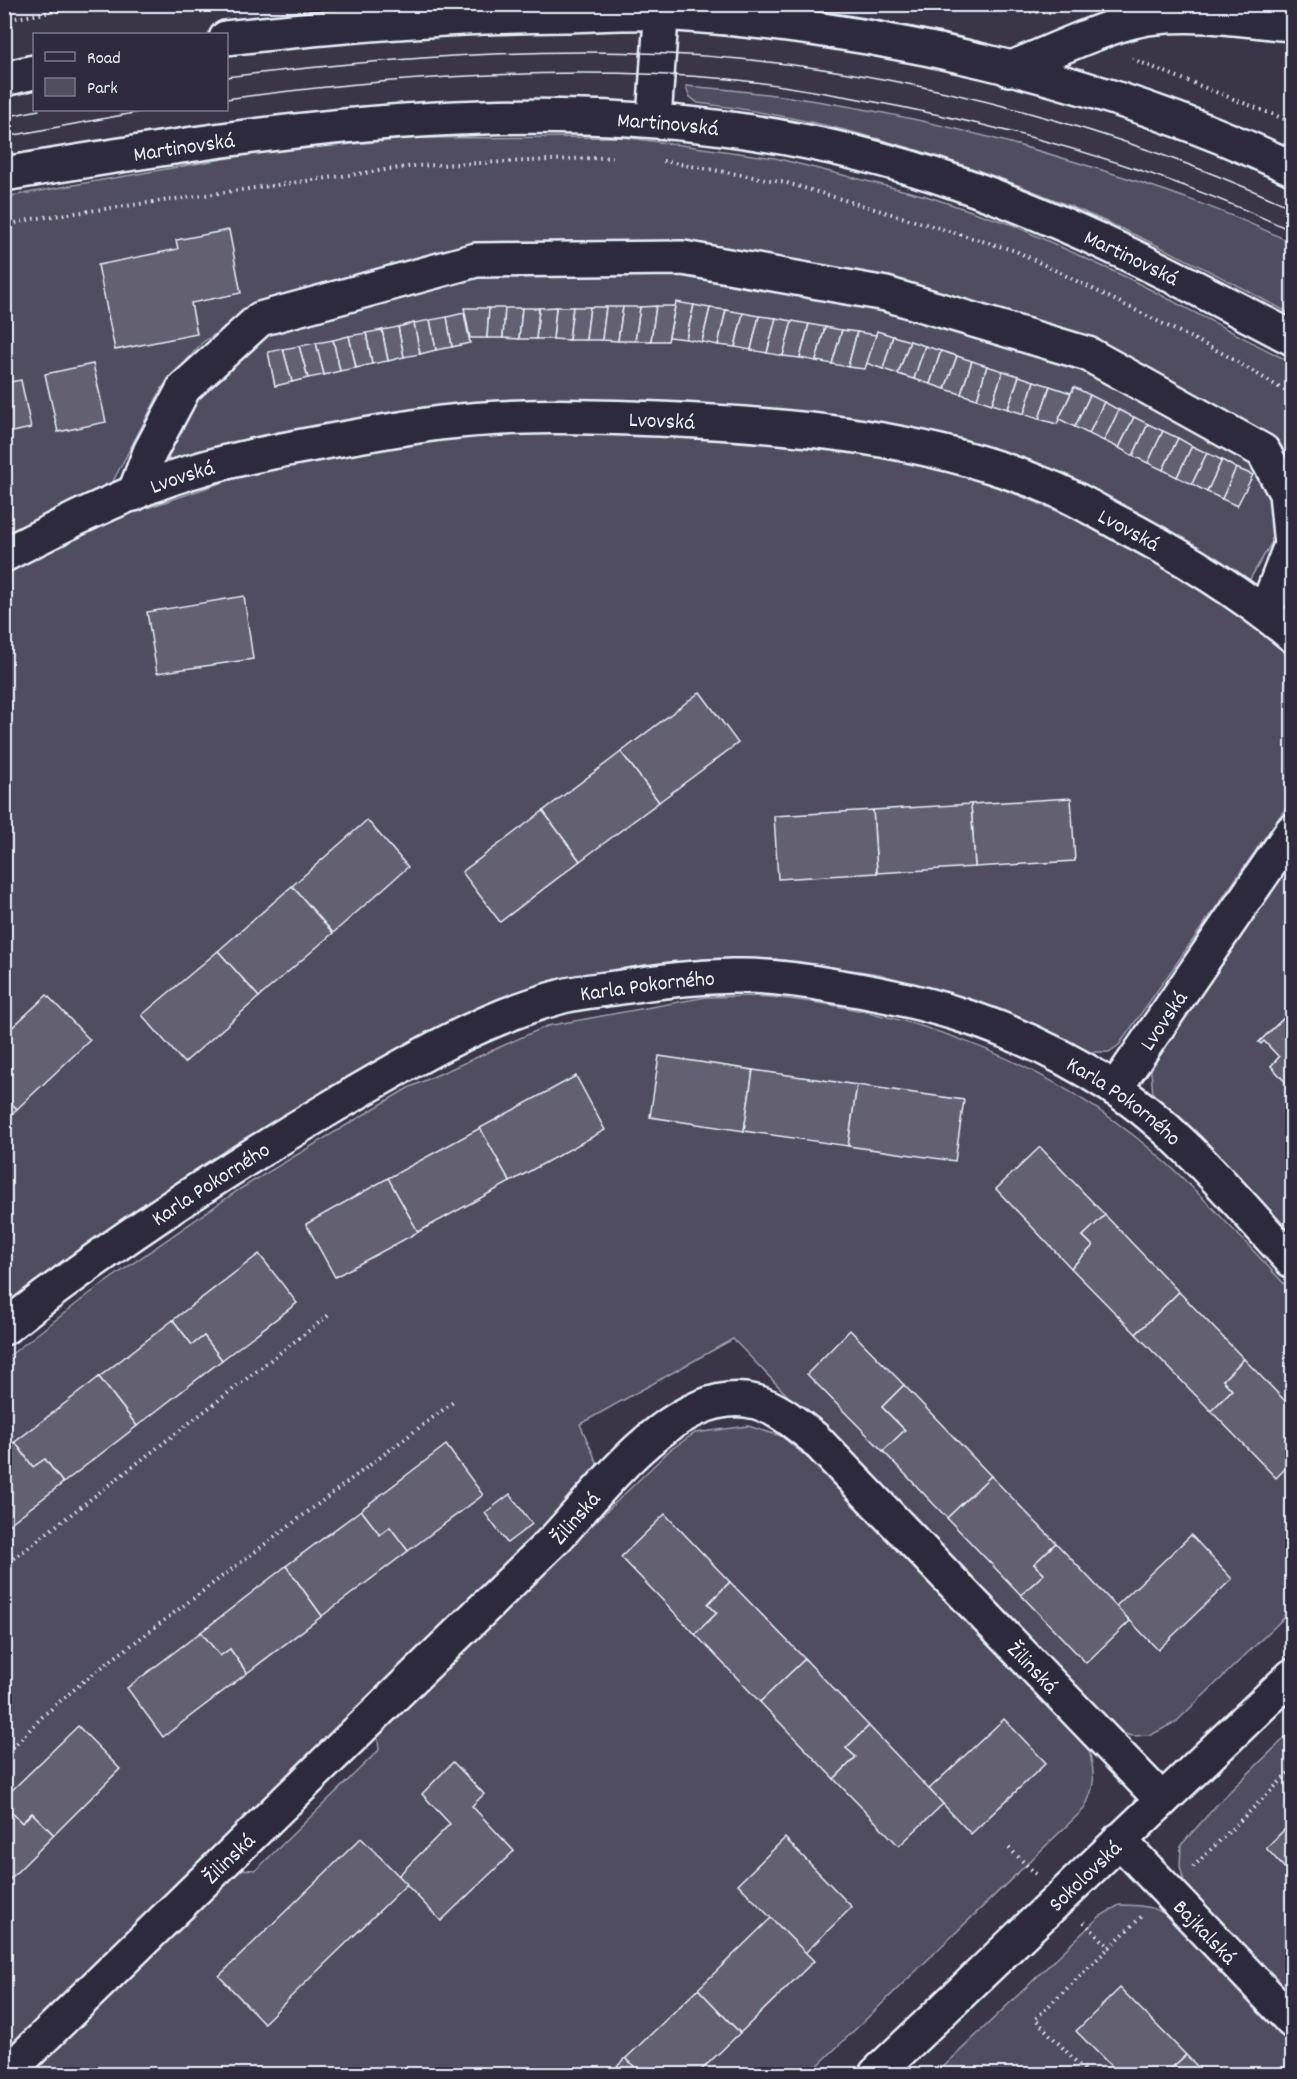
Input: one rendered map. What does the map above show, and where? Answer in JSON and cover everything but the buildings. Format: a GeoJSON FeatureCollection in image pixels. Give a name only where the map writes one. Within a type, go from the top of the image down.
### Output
{"type":"FeatureCollection","features":[{"type":"Feature","properties":{"kind":"street"},"geometry":{"type":"LineString","coordinates":[[654,119],[662,9]]}},
{"type":"Feature","properties":{"kind":"street"},"geometry":{"type":"LineString","coordinates":[[228,38],[393,21],[662,9],[899,42],[1009,69],[1136,106],[1222,137],[1293,168]]}},
{"type":"Feature","properties":{"kind":"street"},"geometry":{"type":"LineString","coordinates":[[1009,69],[1114,28],[1153,17],[1203,15],[1293,24]]}},
{"type":"Feature","properties":{"kind":"street"},"geometry":{"type":"LineString","coordinates":[[4,79],[33,72]]}},
{"type":"Feature","properties":{"kind":"street","name":"Martinovská"},"geometry":{"type":"LineString","coordinates":[[4,174],[159,148],[273,133],[386,122],[510,115],[654,119],[782,137],[871,158],[958,183],[1090,236],[1293,338]]}},
{"type":"Feature","properties":{"kind":"street"},"geometry":{"type":"LineString","coordinates":[[135,494],[150,452],[184,388],[260,319],[477,260],[683,258],[886,294],[1088,354],[1263,451],[1286,493],[1291,545],[1265,613]]}},
{"type":"Feature","properties":{"kind":"street","name":"Lvovská"},"geometry":{"type":"LineString","coordinates":[[4,555],[174,478],[249,458],[443,422],[621,417],[798,428],[861,436],[992,467],[1055,489],[1150,539],[1265,613],[1293,635]]}},
{"type":"Feature","properties":{"kind":"street","name":"Lvovská"},"geometry":{"type":"LineString","coordinates":[[1115,1089],[1293,831]]}},
{"type":"Feature","properties":{"kind":"street","name":"Karla Pokorného"},"geometry":{"type":"LineString","coordinates":[[4,1328],[205,1185],[304,1123],[442,1044],[527,1008],[566,995],[664,980],[735,975],[800,980],[868,991],[945,1009],[1007,1029],[1062,1057],[1115,1089],[1189,1152],[1293,1261]]}},
{"type":"Feature","properties":{"kind":"street","name":"Žilinská"},"geometry":{"type":"LineString","coordinates":[[6,2074],[557,1537],[639,1450],[664,1428],[712,1402],[730,1399],[756,1402],[786,1416],[814,1438],[1162,1800]]}},
{"type":"Feature","properties":{"kind":"street","name":"Sokolovská"},"geometry":{"type":"LineString","coordinates":[[876,2074],[1293,1676]]}},
{"type":"Feature","properties":{"kind":"street","name":"Bajkalská"},"geometry":{"type":"LineString","coordinates":[[1119,1840],[1293,2021]]}},
{"type":"Feature","properties":{"kind":"path"},"geometry":{"type":"LineString","coordinates":[[4,20],[100,4]]}},
{"type":"Feature","properties":{"kind":"path"},"geometry":{"type":"LineString","coordinates":[[929,4],[952,9],[1055,12]]}},
{"type":"Feature","properties":{"kind":"path"},"geometry":{"type":"LineString","coordinates":[[1114,28],[1123,49],[1138,63],[1187,79],[1293,122]]}},
{"type":"Feature","properties":{"kind":"path"},"geometry":{"type":"LineString","coordinates":[[4,226],[32,219],[414,166],[623,157]]}},
{"type":"Feature","properties":{"kind":"path"},"geometry":{"type":"LineString","coordinates":[[658,160],[787,183],[1016,250],[1224,354],[1293,395]]}},
{"type":"Feature","properties":{"kind":"path"},"geometry":{"type":"LineString","coordinates":[[4,1566],[329,1315]]}},
{"type":"Feature","properties":{"kind":"path"},"geometry":{"type":"LineString","coordinates":[[4,1756],[43,1716],[86,1680],[456,1400]]}},
{"type":"Feature","properties":{"kind":"green space"},"geometry":{"type":"Polygon","coordinates":[[[686,86],[789,97],[942,126],[1042,152],[1194,201],[1292,243],[1292,315],[1151,242],[1005,180],[930,154],[854,132],[777,115],[698,103],[689,96],[686,86]]]}},
{"type":"Feature","properties":{"kind":"green space"},"geometry":{"type":"Polygon","coordinates":[[[623,137],[775,158],[926,196],[1013,225],[1128,278],[1292,363],[1292,472],[1269,439],[883,283],[477,248],[256,306],[202,343],[162,388],[109,489],[5,537],[5,197],[258,153],[417,138],[623,137]]]}},
{"type":"Feature","properties":{"kind":"green space"},"geometry":{"type":"Polygon","coordinates":[[[474,269],[677,273],[877,304],[1081,369],[1257,466],[1273,497],[1275,537],[1247,584],[951,441],[853,419],[766,409],[548,399],[439,407],[312,428],[172,466],[162,438],[178,405],[265,328],[474,269]]]}},
{"type":"Feature","properties":{"kind":"green space"},"geometry":{"type":"Polygon","coordinates":[[[553,429],[657,433],[847,448],[906,460],[965,477],[1025,498],[1084,524],[1196,585],[1246,621],[1292,659],[1292,799],[1119,1045],[1109,1052],[1081,1052],[993,1008],[879,974],[775,959],[704,959],[530,991],[374,1063],[206,1166],[5,1311],[4,573],[39,552],[115,519],[241,476],[439,437],[553,429]]]}},
{"type":"Feature","properties":{"kind":"green space"},"geometry":{"type":"Polygon","coordinates":[[[1292,852],[1292,1010],[1259,1042],[1264,1041],[1279,1057],[1271,1066],[1288,1085],[1292,1081],[1292,1236],[1199,1140],[1166,1111],[1153,1094],[1150,1060],[1292,852]]]}},
{"type":"Feature","properties":{"kind":"green space"},"geometry":{"type":"Polygon","coordinates":[[[762,996],[826,1004],[880,1015],[934,1030],[985,1049],[1035,1072],[1083,1100],[1129,1132],[1172,1168],[1218,1214],[1292,1292],[1292,1610],[1176,1722],[1151,1735],[1131,1736],[1112,1729],[1094,1714],[733,1339],[580,1424],[597,1463],[593,1482],[5,2055],[5,1359],[93,1291],[240,1189],[408,1088],[547,1026],[706,997],[762,996]]]}},
{"type":"Feature","properties":{"kind":"green space"},"geometry":{"type":"Polygon","coordinates":[[[748,1426],[781,1436],[809,1459],[1089,1750],[1093,1774],[1091,1794],[1084,1809],[809,2074],[25,2074],[237,1869],[256,1870],[379,1750],[377,1732],[670,1450],[695,1433],[748,1426]]]}},
{"type":"Feature","properties":{"kind":"green space"},"geometry":{"type":"Polygon","coordinates":[[[1292,1731],[1292,2000],[1196,1900],[1185,1885],[1180,1866],[1181,1845],[1222,1799],[1292,1731]]]}},
{"type":"Feature","properties":{"kind":"green space"},"geometry":{"type":"Polygon","coordinates":[[[1119,1905],[1153,1908],[1182,1926],[1292,2042],[1292,2074],[936,2074],[1099,1917],[1119,1905]]]}},
{"type":"Feature","properties":{"kind":"tram line"},"geometry":{"type":"LineString","coordinates":[[228,77],[418,58],[547,52],[676,54],[810,67],[951,93],[1022,111],[1161,155],[1228,180],[1292,208]]}},
{"type":"Feature","properties":{"kind":"tram line"},"geometry":{"type":"LineString","coordinates":[[228,99],[414,79],[541,73],[667,75],[729,79],[807,90],[910,109],[1078,150],[1186,187],[1292,231]]}},
{"type":"Feature","properties":{"kind":"tram line"},"geometry":{"type":"LineString","coordinates":[[4,117],[34,111]]}},
{"type":"Feature","properties":{"kind":"tram line"},"geometry":{"type":"LineString","coordinates":[[4,137],[145,111]]}}]}
